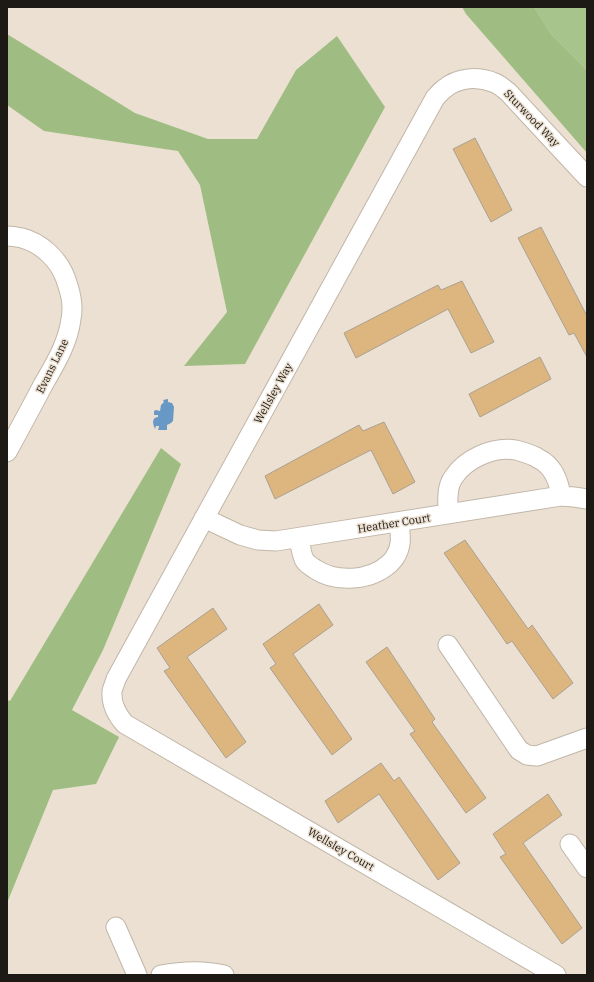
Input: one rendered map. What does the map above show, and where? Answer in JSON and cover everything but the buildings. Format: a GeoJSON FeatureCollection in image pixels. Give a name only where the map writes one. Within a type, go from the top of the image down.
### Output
{"type":"FeatureCollection","features":[{"type":"Feature","properties":{"kind":"street","name":"Sturwood Way"},"geometry":{"type":"LineString","coordinates":[[467,78],[482,78],[497,83],[508,92],[587,177]]}},
{"type":"Feature","properties":{"kind":"street","name":"Wellsley Way"},"geometry":{"type":"LineString","coordinates":[[126,724],[118,715],[113,704],[112,691],[116,679],[435,98],[444,88],[467,78]]}},
{"type":"Feature","properties":{"kind":"street","name":"Evans Lane"},"geometry":{"type":"LineString","coordinates":[[7,236],[22,238],[35,243],[46,250],[55,259],[63,271],[70,291],[72,304],[72,319],[64,346],[7,452]]}},
{"type":"Feature","properties":{"kind":"street"},"geometry":{"type":"LineString","coordinates":[[448,514],[448,495],[452,480],[461,468],[471,460],[484,454],[499,450],[515,450],[529,454],[544,462],[552,469],[558,480],[561,496]]}},
{"type":"Feature","properties":{"kind":"street","name":"Heather Court"},"geometry":{"type":"LineString","coordinates":[[204,518],[240,536],[258,540],[276,541],[561,496],[587,499]]}},
{"type":"Feature","properties":{"kind":"street"},"geometry":{"type":"LineString","coordinates":[[299,538],[305,562],[311,567],[333,577],[346,579],[359,577],[384,568],[395,558],[401,544],[399,522]]}},
{"type":"Feature","properties":{"kind":"street"},"geometry":{"type":"LineString","coordinates":[[448,646],[519,750],[527,755],[537,756],[587,738]]}},
{"type":"Feature","properties":{"kind":"street","name":"Wellsley Court"},"geometry":{"type":"LineString","coordinates":[[126,724],[556,975]]}},
{"type":"Feature","properties":{"kind":"street"},"geometry":{"type":"LineString","coordinates":[[570,844],[587,868]]}},
{"type":"Feature","properties":{"kind":"street"},"geometry":{"type":"LineString","coordinates":[[116,927],[137,975]]}},
{"type":"Feature","properties":{"kind":"street"},"geometry":{"type":"LineString","coordinates":[[161,975],[198,971],[224,975]]}},
{"type":"Feature","properties":{"kind":"green space"},"geometry":{"type":"Polygon","coordinates":[[[462,7],[534,7],[551,34],[587,70],[587,153],[466,14],[462,7]]]}},
{"type":"Feature","properties":{"kind":"green space"},"geometry":{"type":"Polygon","coordinates":[[[534,7],[587,7],[587,70],[551,34],[534,7]]]}},
{"type":"Feature","properties":{"kind":"green space"},"geometry":{"type":"Polygon","coordinates":[[[7,34],[135,113],[208,139],[257,139],[296,70],[337,36],[385,107],[245,364],[184,366],[227,312],[200,185],[178,151],[44,131],[7,105],[7,34]]]}},
{"type":"Feature","properties":{"kind":"green space"},"geometry":{"type":"Polygon","coordinates":[[[161,448],[181,464],[103,650],[72,710],[119,737],[96,784],[53,790],[7,903],[7,700],[10,701],[161,448]]]}},
{"type":"Feature","properties":{"kind":"water"},"geometry":{"type":"Polygon","coordinates":[[[168,399],[168,402],[172,403],[174,407],[173,421],[167,425],[167,430],[158,430],[159,426],[156,426],[155,429],[153,420],[158,417],[158,415],[154,415],[154,411],[160,411],[161,405],[164,402],[163,400],[168,399]]]}}]}
